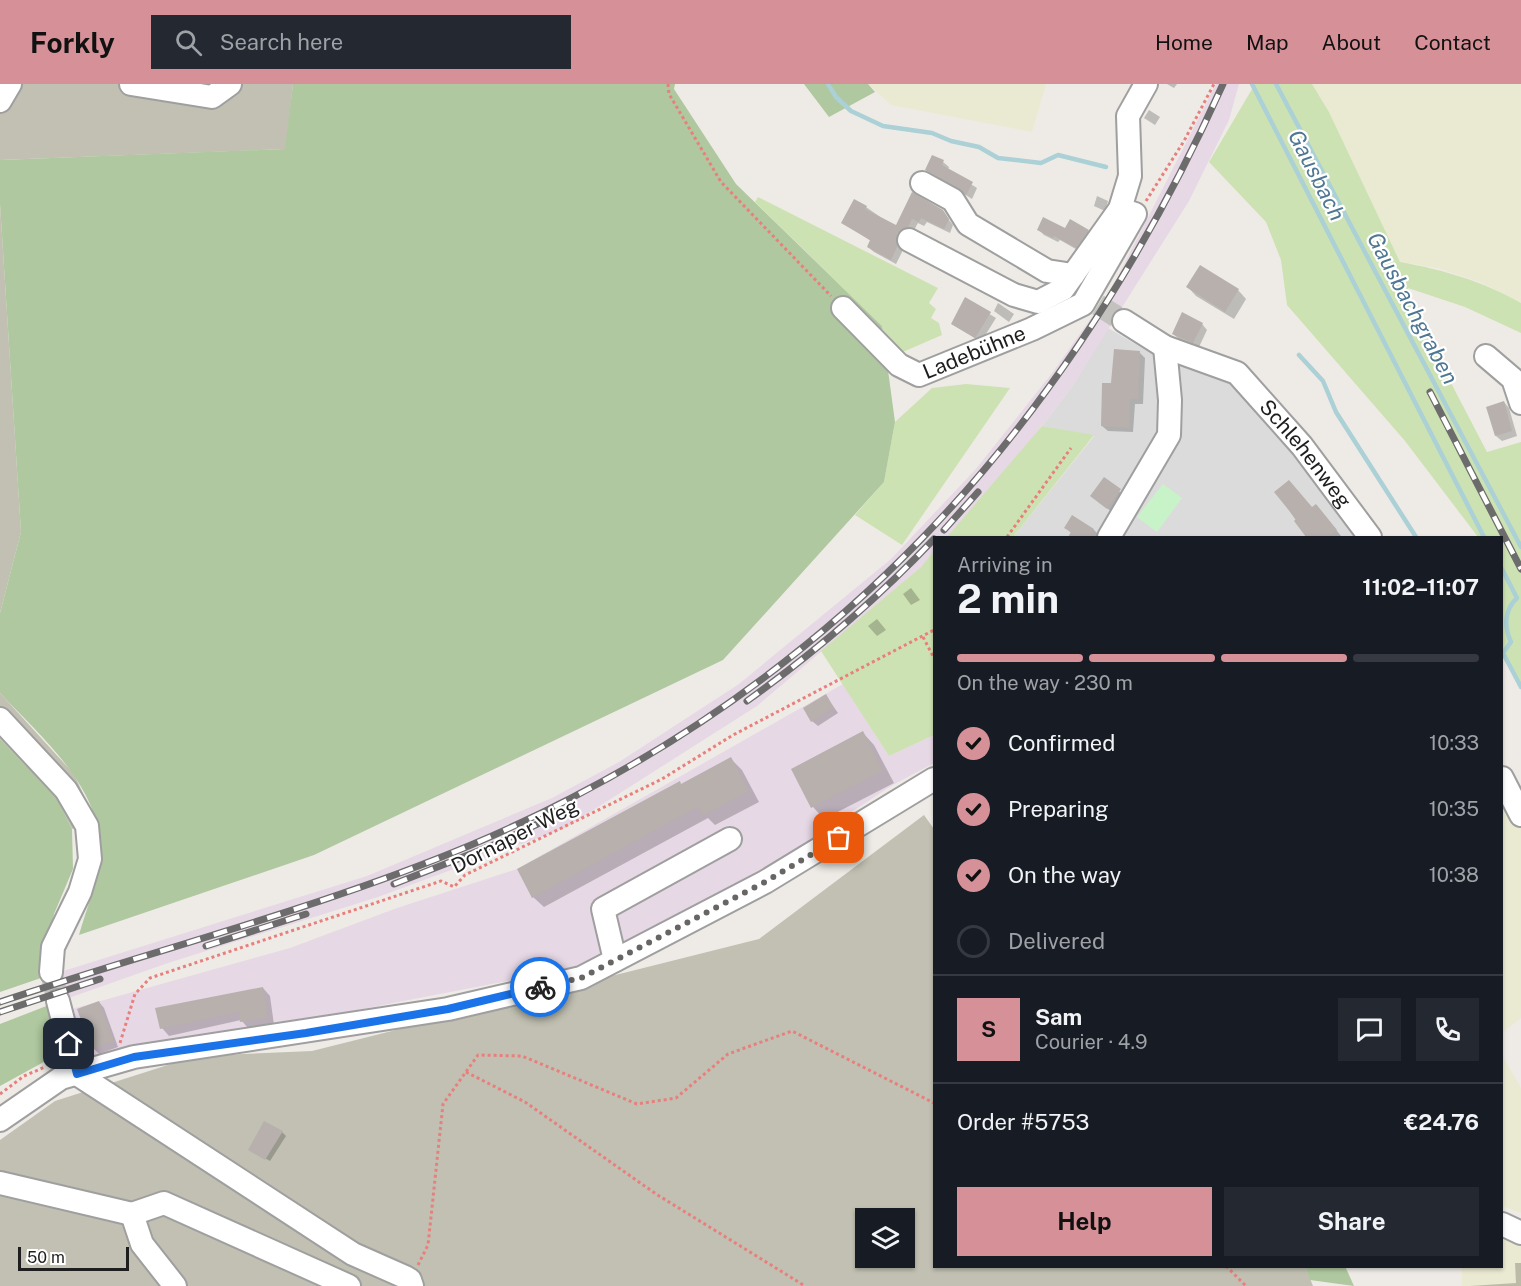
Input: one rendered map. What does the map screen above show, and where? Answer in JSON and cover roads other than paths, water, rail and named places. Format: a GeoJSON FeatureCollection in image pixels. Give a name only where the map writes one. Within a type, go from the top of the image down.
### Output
{"type":"FeatureCollection","features":[{"type":"Feature","properties":{"kind":"street"},"geometry":{"type":"LineString","coordinates":[[0,101],[10,84]]}},
{"type":"Feature","properties":{"kind":"street"},"geometry":{"type":"LineString","coordinates":[[131,84],[212,97],[230,84]]}},
{"type":"Feature","properties":{"kind":"street","name":"Ladebühne"},"geometry":{"type":"LineString","coordinates":[[843,308],[899,365],[919,375],[1032,329],[1083,304],[1093,302],[1128,212],[1130,176],[1128,116],[1146,84]]}},
{"type":"Feature","properties":{"kind":"street"},"geometry":{"type":"LineString","coordinates":[[922,183],[953,200],[968,224],[1047,271],[1073,275]]}},
{"type":"Feature","properties":{"kind":"street","name":"Ladebühne"},"geometry":{"type":"LineString","coordinates":[[909,240],[1014,295],[1038,302],[1063,289],[1128,212]]}},
{"type":"Feature","properties":{"kind":"street"},"geometry":{"type":"LineString","coordinates":[[1110,536],[1169,435],[1170,400],[1164,347],[1124,321]]}},
{"type":"Feature","properties":{"kind":"street","name":"Schlehenweg"},"geometry":{"type":"LineString","coordinates":[[1164,347],[1237,373],[1302,446],[1369,536]]}},
{"type":"Feature","properties":{"kind":"street"},"geometry":{"type":"LineString","coordinates":[[1486,356],[1514,380],[1521,403]]}},
{"type":"Feature","properties":{"kind":"street"},"geometry":{"type":"LineString","coordinates":[[0,719],[66,790],[87,826],[90,859],[80,892],[53,947],[51,972]]}},
{"type":"Feature","properties":{"kind":"street"},"geometry":{"type":"LineString","coordinates":[[0,1120],[61,1078],[134,1057],[306,1033],[448,1009],[581,978],[765,882],[933,780]]}},
{"type":"Feature","properties":{"kind":"street"},"geometry":{"type":"LineString","coordinates":[[1503,780],[1521,815]]}},
{"type":"Feature","properties":{"kind":"street"},"geometry":{"type":"LineString","coordinates":[[615,960],[603,909],[730,838]]}},
{"type":"Feature","properties":{"kind":"street"},"geometry":{"type":"LineString","coordinates":[[58,1001],[77,1074],[353,1254],[411,1283]]}},
{"type":"Feature","properties":{"kind":"street"},"geometry":{"type":"LineString","coordinates":[[0,1183],[132,1214],[164,1203],[349,1286]]}},
{"type":"Feature","properties":{"kind":"street"},"geometry":{"type":"LineString","coordinates":[[132,1214],[142,1244],[175,1286]]}},
{"type":"Feature","properties":{"kind":"street"},"geometry":{"type":"LineString","coordinates":[[1503,1224],[1521,1233]]}},
{"type":"Feature","properties":{"kind":"waterway"},"geometry":{"type":"LineString","coordinates":[[828,84],[836,97],[851,111],[883,126],[932,133],[951,141],[979,147],[998,158],[1041,163],[1058,155],[1106,167]]}},
{"type":"Feature","properties":{"kind":"waterway","name":"Gausbach"},"geometry":{"type":"LineString","coordinates":[[1252,84],[1483,536]]}},
{"type":"Feature","properties":{"kind":"waterway","name":"Gausbachgraben"},"geometry":{"type":"LineString","coordinates":[[1276,84],[1521,547]]}},
{"type":"Feature","properties":{"kind":"waterway"},"geometry":{"type":"LineString","coordinates":[[1299,355],[1323,381],[1336,412],[1415,536]]}},
{"type":"Feature","properties":{"kind":"waterway","name":"Gausbach"},"geometry":{"type":"LineString","coordinates":[[1503,571],[1517,598],[1506,619],[1511,642],[1503,653]]}},
{"type":"Feature","properties":{"kind":"waterway","name":"Gausbach"},"geometry":{"type":"LineString","coordinates":[[1503,653],[1521,687]]}},
{"type":"Feature","properties":{"kind":"tunnel"},"geometry":{"type":"LineString","coordinates":[[1098,305],[1124,321]]}},
{"type":"Feature","properties":{"kind":"tunnel"},"geometry":{"type":"LineString","coordinates":[[51,972],[58,1001]]}},
{"type":"Feature","properties":{"kind":"railway"},"geometry":{"type":"LineString","coordinates":[[0,1002],[296,909],[471,845],[599,783],[717,711],[824,630],[922,539],[1010,438],[1089,329],[1160,211],[1223,84]]}},
{"type":"Feature","properties":{"kind":"railway"},"geometry":{"type":"LineString","coordinates":[[1430,392],[1521,569]]}},
{"type":"Feature","properties":{"kind":"railway"},"geometry":{"type":"LineString","coordinates":[[944,530],[978,492]]}},
{"type":"Feature","properties":{"kind":"railway"},"geometry":{"type":"LineString","coordinates":[[747,701],[844,624],[933,540]]}},
{"type":"Feature","properties":{"kind":"railway"},"geometry":{"type":"LineString","coordinates":[[394,884],[496,844],[573,807]]}},
{"type":"Feature","properties":{"kind":"railway"},"geometry":{"type":"LineString","coordinates":[[206,946],[306,914]]}},
{"type":"Feature","properties":{"kind":"railway"},"geometry":{"type":"LineString","coordinates":[[0,1012],[100,979]]}}]}
